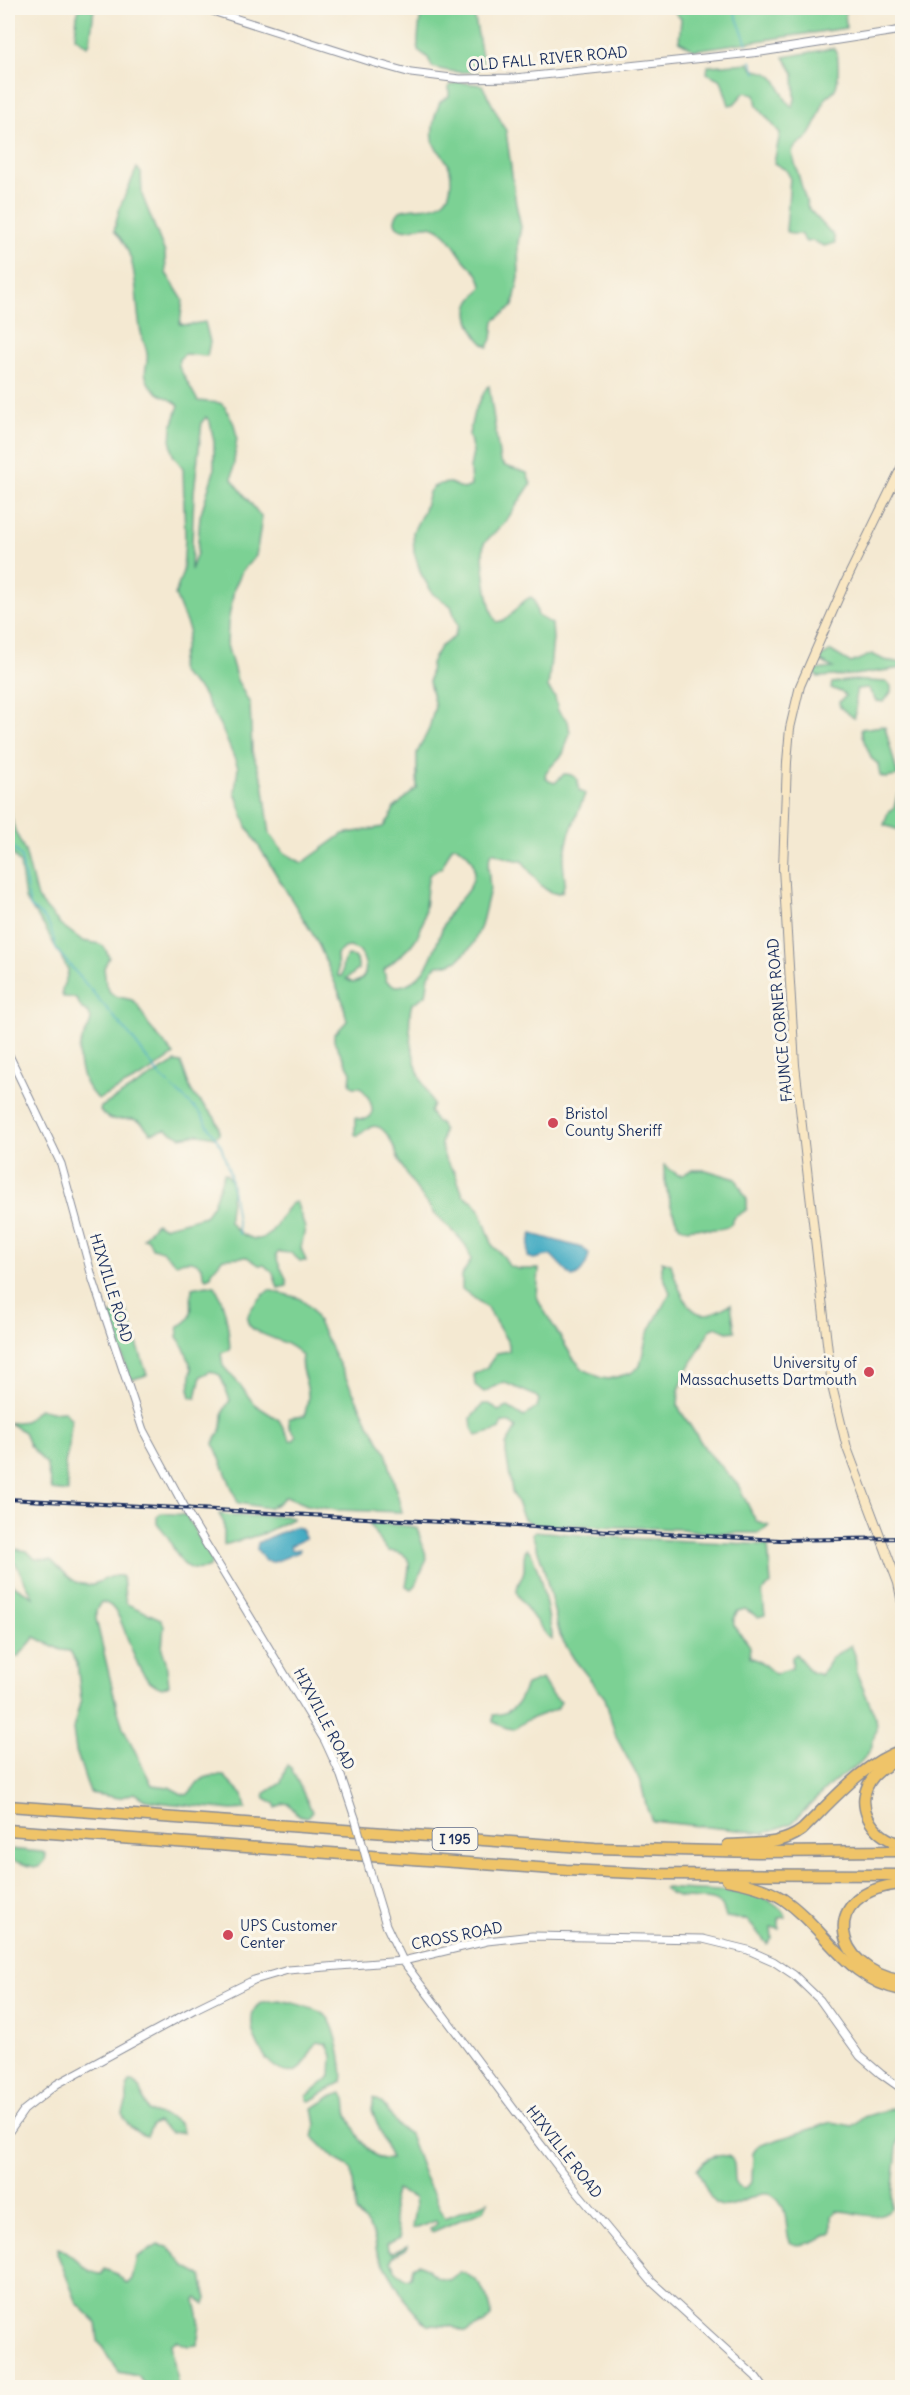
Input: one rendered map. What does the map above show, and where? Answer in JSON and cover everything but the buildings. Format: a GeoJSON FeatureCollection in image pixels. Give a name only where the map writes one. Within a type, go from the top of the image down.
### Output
{"type":"FeatureCollection","features":[{"type":"Feature","properties":{"kind":"highway"},"geometry":{"type":"LineString","coordinates":[[662,1850],[770,1843],[787,1839],[802,1830],[866,1769],[880,1759],[903,1750]]}},
{"type":"Feature","properties":{"kind":"highway"},"geometry":{"type":"LineString","coordinates":[[903,1759],[888,1765],[875,1775],[867,1790],[865,1805],[868,1819],[877,1832],[890,1840],[903,1844]]}},
{"type":"Feature","properties":{"kind":"highway","name":"I 195"},"geometry":{"type":"LineString","coordinates":[[8,1806],[529,1844],[662,1850],[903,1851]]}},
{"type":"Feature","properties":{"kind":"highway","name":"I 195"},"geometry":{"type":"LineString","coordinates":[[8,1830],[545,1869],[697,1875],[903,1875]]}},
{"type":"Feature","properties":{"kind":"highway"},"geometry":{"type":"LineString","coordinates":[[697,1875],[754,1886],[779,1896],[796,1909],[850,1965],[879,1983],[903,1990]]}},
{"type":"Feature","properties":{"kind":"highway"},"geometry":{"type":"LineString","coordinates":[[903,1884],[877,1887],[858,1898],[848,1910],[844,1930],[848,1945],[862,1963],[877,1973],[903,1981]]}},
{"type":"Feature","properties":{"kind":"main road","name":"FAUNCE CORNER ROAD"},"geometry":{"type":"LineString","coordinates":[[903,466],[845,583],[800,686],[790,728],[783,868],[795,1065],[832,1386],[847,1448],[898,1583],[903,1604]]}},
{"type":"Feature","properties":{"kind":"main road","name":"FAUNCE CORNER ROAD"},"geometry":{"type":"LineString","coordinates":[[898,1583],[903,1591]]}},
{"type":"Feature","properties":{"kind":"street","name":"OLD FALL RIVER ROAD"},"geometry":{"type":"LineString","coordinates":[[203,8],[411,73],[460,79],[515,78],[761,52],[903,30]]}},
{"type":"Feature","properties":{"kind":"street","name":"HIXVILLE ROAD"},"geometry":{"type":"LineString","coordinates":[[8,1053],[61,1164],[93,1280],[143,1430],[186,1509],[328,1748],[341,1776],[355,1818],[386,1925],[403,1960],[516,2112],[651,2281],[756,2377],[764,2388]]}},
{"type":"Feature","properties":{"kind":"street","name":"CROSS ROAD"},"geometry":{"type":"LineString","coordinates":[[8,2133],[24,2110],[57,2084],[195,2009],[254,1980],[307,1967],[403,1960],[487,1941],[532,1936],[675,1938],[726,1943],[765,1957],[794,1975],[820,2000],[860,2056],[903,2089]]}},
{"type":"Feature","properties":{"kind":"green space"},"geometry":{"type":"Polygon","coordinates":[[[80,8],[94,8],[90,43],[87,46],[75,37],[80,8]]]}},
{"type":"Feature","properties":{"kind":"green space"},"geometry":{"type":"Polygon","coordinates":[[[423,8],[473,8],[483,61],[481,67],[462,72],[432,67],[428,58],[418,50],[423,8]]]}},
{"type":"Feature","properties":{"kind":"green space"},"geometry":{"type":"Polygon","coordinates":[[[665,8],[845,8],[846,28],[694,50],[679,41],[681,19],[673,10],[665,8]]]}},
{"type":"Feature","properties":{"kind":"green space"},"geometry":{"type":"Polygon","coordinates":[[[834,48],[838,68],[835,89],[824,101],[811,134],[797,145],[792,153],[808,208],[834,236],[835,243],[824,246],[813,241],[806,242],[800,234],[791,234],[786,231],[790,177],[786,170],[774,163],[780,133],[757,106],[755,95],[745,92],[734,104],[729,105],[721,80],[707,73],[708,66],[749,63],[754,70],[771,75],[775,79],[792,107],[795,100],[794,73],[784,57],[834,48]]]}},
{"type":"Feature","properties":{"kind":"green space"},"geometry":{"type":"Polygon","coordinates":[[[458,82],[482,85],[506,131],[521,227],[518,243],[519,278],[513,306],[494,321],[492,339],[488,347],[472,328],[468,315],[470,303],[482,287],[477,274],[441,231],[430,226],[405,230],[398,227],[395,221],[400,211],[437,205],[449,193],[450,169],[434,144],[433,128],[440,102],[449,96],[449,86],[458,82]]]}},
{"type":"Feature","properties":{"kind":"green space"},"geometry":{"type":"Polygon","coordinates":[[[137,168],[141,173],[142,195],[165,253],[166,273],[183,300],[180,324],[205,322],[210,342],[207,356],[185,354],[179,359],[179,367],[198,401],[220,403],[225,407],[234,424],[237,437],[232,479],[262,518],[256,556],[242,571],[234,589],[227,645],[237,680],[250,704],[252,751],[263,782],[270,834],[283,852],[302,863],[343,834],[383,827],[394,808],[417,788],[417,753],[429,729],[435,706],[429,682],[431,663],[440,647],[454,637],[458,626],[451,606],[433,594],[421,574],[414,552],[413,532],[433,487],[450,483],[464,489],[471,486],[470,468],[473,452],[469,434],[474,412],[489,386],[500,461],[505,466],[527,473],[531,484],[506,521],[484,543],[488,596],[497,622],[507,618],[531,597],[538,616],[552,624],[553,639],[548,688],[555,697],[558,711],[568,721],[570,733],[563,754],[546,772],[545,777],[555,783],[564,774],[574,776],[579,790],[585,794],[569,835],[563,862],[565,882],[562,892],[550,892],[544,888],[522,861],[506,858],[493,852],[490,856],[488,865],[490,889],[481,926],[472,946],[458,960],[438,965],[433,969],[429,976],[426,995],[412,1004],[410,1031],[415,1062],[433,1105],[430,1112],[443,1130],[441,1145],[445,1159],[455,1173],[463,1195],[474,1202],[480,1210],[493,1246],[509,1266],[518,1269],[539,1269],[537,1296],[540,1304],[573,1358],[583,1369],[601,1378],[609,1379],[631,1373],[640,1366],[647,1335],[670,1293],[662,1272],[662,1261],[671,1264],[682,1295],[698,1312],[712,1313],[731,1304],[735,1331],[727,1332],[716,1327],[710,1330],[686,1373],[679,1390],[678,1407],[706,1450],[738,1485],[756,1521],[769,1525],[759,1533],[709,1533],[682,1529],[534,1524],[524,1519],[512,1491],[506,1445],[516,1428],[510,1423],[502,1422],[499,1430],[477,1436],[472,1428],[471,1418],[483,1404],[490,1404],[498,1411],[508,1407],[524,1417],[537,1407],[539,1400],[536,1396],[503,1382],[484,1392],[475,1385],[474,1374],[487,1367],[497,1353],[509,1351],[509,1344],[487,1308],[462,1289],[462,1275],[471,1260],[469,1252],[459,1238],[433,1212],[414,1186],[386,1133],[375,1126],[358,1136],[355,1134],[355,1118],[369,1118],[372,1109],[368,1097],[360,1087],[353,1087],[350,1084],[351,1072],[334,1041],[334,1035],[347,1021],[343,1002],[317,941],[247,827],[235,792],[238,767],[222,729],[201,691],[182,674],[179,668],[189,630],[175,595],[183,571],[185,538],[183,468],[173,455],[171,443],[172,427],[179,405],[156,391],[147,379],[145,372],[147,354],[138,315],[132,264],[122,241],[114,231],[120,207],[137,168]],[[206,417],[202,422],[194,492],[191,570],[197,553],[200,516],[214,471],[214,442],[210,422],[206,417]],[[452,847],[442,867],[429,875],[424,917],[419,933],[408,948],[384,970],[386,981],[391,984],[399,986],[407,984],[423,971],[449,914],[471,884],[474,867],[471,859],[460,848],[452,847]],[[350,947],[344,948],[337,954],[338,976],[342,976],[345,959],[348,956],[354,957],[358,963],[358,970],[346,979],[353,983],[365,975],[364,961],[360,951],[350,947]]]}},
{"type":"Feature","properties":{"kind":"green space"},"geometry":{"type":"Polygon","coordinates":[[[831,651],[851,663],[872,654],[884,660],[902,663],[902,668],[854,675],[818,677],[814,673],[816,670],[833,668],[819,660],[831,651]]]}},
{"type":"Feature","properties":{"kind":"green space"},"geometry":{"type":"Polygon","coordinates":[[[851,680],[886,682],[891,686],[891,692],[884,702],[876,701],[868,688],[857,689],[854,718],[840,707],[839,702],[846,696],[831,688],[832,683],[851,680]]]}},
{"type":"Feature","properties":{"kind":"green space"},"geometry":{"type":"Polygon","coordinates":[[[885,727],[898,776],[885,778],[880,776],[878,764],[871,758],[862,736],[861,729],[885,727]]]}},
{"type":"Feature","properties":{"kind":"green space"},"geometry":{"type":"Polygon","coordinates":[[[901,792],[902,854],[899,830],[884,825],[888,812],[894,809],[897,796],[901,792]]]}},
{"type":"Feature","properties":{"kind":"green space"},"geometry":{"type":"Polygon","coordinates":[[[8,806],[15,831],[25,851],[37,898],[60,924],[83,941],[100,944],[105,948],[109,957],[104,968],[106,985],[110,992],[137,1004],[150,1027],[174,1055],[143,1076],[99,1099],[85,1083],[79,1060],[81,1042],[91,1019],[76,998],[63,997],[62,990],[68,970],[44,926],[25,899],[20,864],[12,853],[8,838],[8,806]]]}},
{"type":"Feature","properties":{"kind":"green space"},"geometry":{"type":"Polygon","coordinates":[[[175,1062],[181,1063],[191,1090],[217,1121],[219,1134],[215,1137],[199,1134],[181,1137],[166,1129],[151,1133],[139,1121],[109,1118],[100,1110],[101,1107],[175,1062]]]}},
{"type":"Feature","properties":{"kind":"green space"},"geometry":{"type":"Polygon","coordinates":[[[664,1165],[678,1175],[691,1170],[706,1170],[736,1179],[747,1200],[747,1209],[735,1217],[730,1225],[723,1228],[688,1229],[681,1227],[674,1216],[669,1198],[664,1165]]]}},
{"type":"Feature","properties":{"kind":"green space"},"geometry":{"type":"Polygon","coordinates":[[[224,1173],[229,1177],[232,1188],[229,1222],[237,1231],[248,1237],[257,1239],[270,1233],[290,1205],[296,1201],[305,1228],[301,1248],[306,1261],[300,1261],[291,1253],[279,1252],[276,1255],[287,1286],[278,1288],[273,1273],[264,1265],[259,1265],[247,1257],[223,1258],[211,1276],[206,1278],[202,1267],[196,1262],[175,1263],[162,1251],[152,1248],[148,1239],[143,1238],[156,1223],[163,1227],[205,1216],[213,1204],[224,1173]]]}},
{"type":"Feature","properties":{"kind":"green space"},"geometry":{"type":"Polygon","coordinates":[[[215,1286],[226,1317],[230,1350],[221,1353],[223,1366],[254,1404],[279,1420],[290,1440],[294,1440],[296,1436],[289,1427],[289,1418],[305,1416],[308,1401],[302,1356],[293,1348],[257,1332],[250,1326],[248,1317],[253,1306],[269,1290],[299,1298],[311,1308],[369,1424],[386,1452],[402,1512],[336,1510],[307,1505],[286,1496],[268,1508],[238,1503],[214,1444],[221,1429],[224,1410],[230,1400],[220,1375],[210,1371],[201,1376],[196,1398],[191,1397],[189,1389],[192,1369],[177,1337],[179,1326],[185,1323],[191,1315],[192,1288],[215,1286]]]}},
{"type":"Feature","properties":{"kind":"green space"},"geometry":{"type":"Polygon","coordinates":[[[127,1311],[147,1375],[130,1380],[110,1315],[127,1311]]]}},
{"type":"Feature","properties":{"kind":"green space"},"geometry":{"type":"Polygon","coordinates":[[[39,1409],[51,1412],[64,1411],[71,1419],[65,1463],[68,1492],[52,1490],[46,1464],[29,1445],[24,1432],[9,1423],[25,1421],[39,1409]]]}},
{"type":"Feature","properties":{"kind":"green space"},"geometry":{"type":"Polygon","coordinates":[[[161,1513],[186,1515],[212,1561],[210,1567],[198,1570],[189,1568],[183,1563],[164,1531],[157,1524],[157,1516],[161,1513]]]}},
{"type":"Feature","properties":{"kind":"green space"},"geometry":{"type":"Polygon","coordinates":[[[219,1514],[285,1516],[292,1517],[292,1519],[262,1534],[224,1545],[224,1523],[219,1514]]]}},
{"type":"Feature","properties":{"kind":"green space"},"geometry":{"type":"Polygon","coordinates":[[[369,1522],[417,1528],[427,1558],[416,1585],[412,1589],[406,1586],[409,1566],[407,1557],[388,1551],[369,1522]]]}},
{"type":"Feature","properties":{"kind":"green space"},"geometry":{"type":"Polygon","coordinates":[[[535,1531],[768,1545],[771,1585],[762,1592],[765,1615],[758,1617],[745,1609],[738,1611],[734,1621],[735,1628],[748,1644],[750,1657],[761,1662],[775,1674],[792,1668],[792,1657],[796,1654],[811,1672],[821,1675],[832,1657],[851,1645],[855,1655],[857,1674],[875,1716],[876,1729],[871,1749],[861,1762],[831,1784],[792,1823],[765,1833],[652,1821],[641,1783],[616,1737],[605,1698],[574,1659],[560,1636],[543,1565],[532,1534],[535,1531]]]}},
{"type":"Feature","properties":{"kind":"green space"},"geometry":{"type":"Polygon","coordinates":[[[8,1548],[27,1551],[35,1559],[51,1560],[72,1580],[85,1585],[113,1576],[121,1576],[127,1604],[161,1619],[164,1625],[162,1649],[169,1685],[162,1688],[150,1681],[141,1670],[118,1615],[110,1606],[101,1602],[96,1610],[96,1619],[123,1727],[152,1785],[169,1787],[187,1795],[206,1777],[224,1776],[243,1795],[246,1809],[232,1810],[165,1803],[145,1800],[134,1793],[119,1798],[90,1793],[76,1751],[73,1729],[81,1699],[77,1663],[70,1651],[61,1650],[35,1637],[19,1656],[8,1660],[8,1586],[12,1584],[33,1597],[16,1564],[8,1560],[8,1548]]]}},
{"type":"Feature","properties":{"kind":"green space"},"geometry":{"type":"Polygon","coordinates":[[[527,1548],[532,1555],[539,1576],[552,1640],[533,1617],[517,1592],[527,1548]]]}},
{"type":"Feature","properties":{"kind":"green space"},"geometry":{"type":"Polygon","coordinates":[[[542,1679],[551,1694],[561,1702],[557,1709],[527,1720],[514,1729],[493,1722],[493,1715],[511,1710],[515,1706],[526,1685],[542,1679]]]}},
{"type":"Feature","properties":{"kind":"green space"},"geometry":{"type":"Polygon","coordinates":[[[287,1765],[291,1768],[312,1811],[307,1817],[298,1815],[289,1804],[284,1803],[276,1808],[274,1803],[265,1798],[264,1794],[281,1783],[287,1765]]]}},
{"type":"Feature","properties":{"kind":"green space"},"geometry":{"type":"Polygon","coordinates":[[[8,1849],[42,1852],[46,1854],[45,1861],[39,1867],[18,1862],[8,1858],[8,1849]]]}},
{"type":"Feature","properties":{"kind":"green space"},"geometry":{"type":"Polygon","coordinates":[[[664,1889],[750,1894],[778,1906],[786,1917],[779,1918],[779,1929],[771,1927],[772,1939],[767,1944],[747,1920],[726,1917],[721,1905],[714,1901],[677,1897],[664,1889]]]}},
{"type":"Feature","properties":{"kind":"green space"},"geometry":{"type":"Polygon","coordinates":[[[279,2000],[305,2006],[324,2015],[331,2023],[337,2039],[342,2082],[310,2101],[307,2100],[307,2096],[331,2076],[332,2056],[327,2044],[318,2042],[299,2069],[286,2072],[275,2067],[266,2058],[254,2033],[252,2021],[254,2010],[261,2003],[279,2000]]]}},
{"type":"Feature","properties":{"kind":"green space"},"geometry":{"type":"Polygon","coordinates":[[[130,2082],[134,2082],[140,2088],[148,2111],[173,2119],[181,2126],[183,2132],[170,2133],[157,2122],[152,2125],[147,2136],[129,2125],[123,2114],[130,2082]]]}},
{"type":"Feature","properties":{"kind":"green space"},"geometry":{"type":"Polygon","coordinates":[[[342,2093],[348,2115],[355,2129],[364,2144],[376,2156],[391,2159],[372,2110],[374,2098],[383,2105],[397,2125],[409,2134],[424,2175],[445,2218],[488,2201],[484,2210],[432,2232],[430,2229],[437,2224],[436,2221],[412,2228],[414,2198],[396,2190],[393,2207],[400,2238],[387,2244],[388,2250],[392,2253],[407,2246],[406,2249],[393,2256],[391,2261],[396,2271],[407,2279],[411,2277],[413,2267],[418,2264],[443,2279],[449,2280],[460,2272],[473,2278],[483,2289],[491,2310],[491,2317],[483,2324],[465,2332],[451,2326],[427,2325],[405,2300],[377,2252],[373,2232],[356,2212],[352,2171],[335,2159],[313,2137],[316,2125],[313,2108],[330,2097],[342,2093]]]}},
{"type":"Feature","properties":{"kind":"green space"},"geometry":{"type":"Polygon","coordinates":[[[902,2105],[902,2129],[898,2138],[891,2208],[885,2213],[872,2216],[836,2211],[832,2216],[832,2233],[811,2242],[799,2245],[790,2242],[784,2210],[775,2197],[760,2194],[734,2205],[719,2205],[708,2194],[697,2170],[703,2162],[710,2158],[729,2156],[734,2164],[736,2183],[744,2189],[752,2182],[753,2153],[758,2146],[832,2122],[852,2126],[864,2117],[902,2105]]]}},
{"type":"Feature","properties":{"kind":"green space"},"geometry":{"type":"Polygon","coordinates":[[[158,2245],[168,2247],[185,2267],[202,2276],[207,2299],[205,2304],[197,2298],[195,2300],[200,2325],[197,2345],[188,2346],[176,2341],[171,2344],[178,2387],[146,2387],[138,2376],[119,2372],[98,2341],[96,2322],[77,2303],[57,2253],[58,2248],[64,2250],[89,2270],[102,2274],[104,2269],[117,2274],[127,2284],[132,2279],[137,2257],[158,2245]]]}},
{"type":"Feature","properties":{"kind":"water"},"geometry":{"type":"Polygon","coordinates":[[[532,1234],[582,1248],[589,1253],[584,1268],[572,1277],[551,1255],[534,1259],[528,1257],[532,1234]]]}},
{"type":"Feature","properties":{"kind":"water"},"geometry":{"type":"Polygon","coordinates":[[[293,1527],[300,1528],[306,1538],[290,1546],[291,1550],[300,1549],[299,1552],[274,1562],[265,1561],[257,1549],[258,1543],[293,1527]]]}},
{"type":"Feature","properties":{"kind":"waterway"},"geometry":{"type":"LineString","coordinates":[[733,8],[747,44]]}},
{"type":"Feature","properties":{"kind":"waterway"},"geometry":{"type":"LineString","coordinates":[[751,61],[756,73]]}},
{"type":"Feature","properties":{"kind":"waterway"},"geometry":{"type":"LineString","coordinates":[[8,830],[9,843],[21,857],[30,907],[48,924],[56,949],[131,1037],[160,1076],[200,1113],[221,1146],[230,1174],[239,1234]]}},
{"type":"Feature","properties":{"kind":"railway"},"geometry":{"type":"LineString","coordinates":[[8,1499],[780,1540],[902,1538]]}},
{"type":"Feature","properties":{"kind":"place","name":"Bristol County Sheriff"},"geometry":{"type":"Point","coordinates":[553,1123]}},
{"type":"Feature","properties":{"kind":"place","name":"University of Massachusetts Dartmouth"},"geometry":{"type":"Point","coordinates":[869,1372]}},
{"type":"Feature","properties":{"kind":"place","name":"UPS Customer Center"},"geometry":{"type":"Point","coordinates":[228,1935]}}]}
